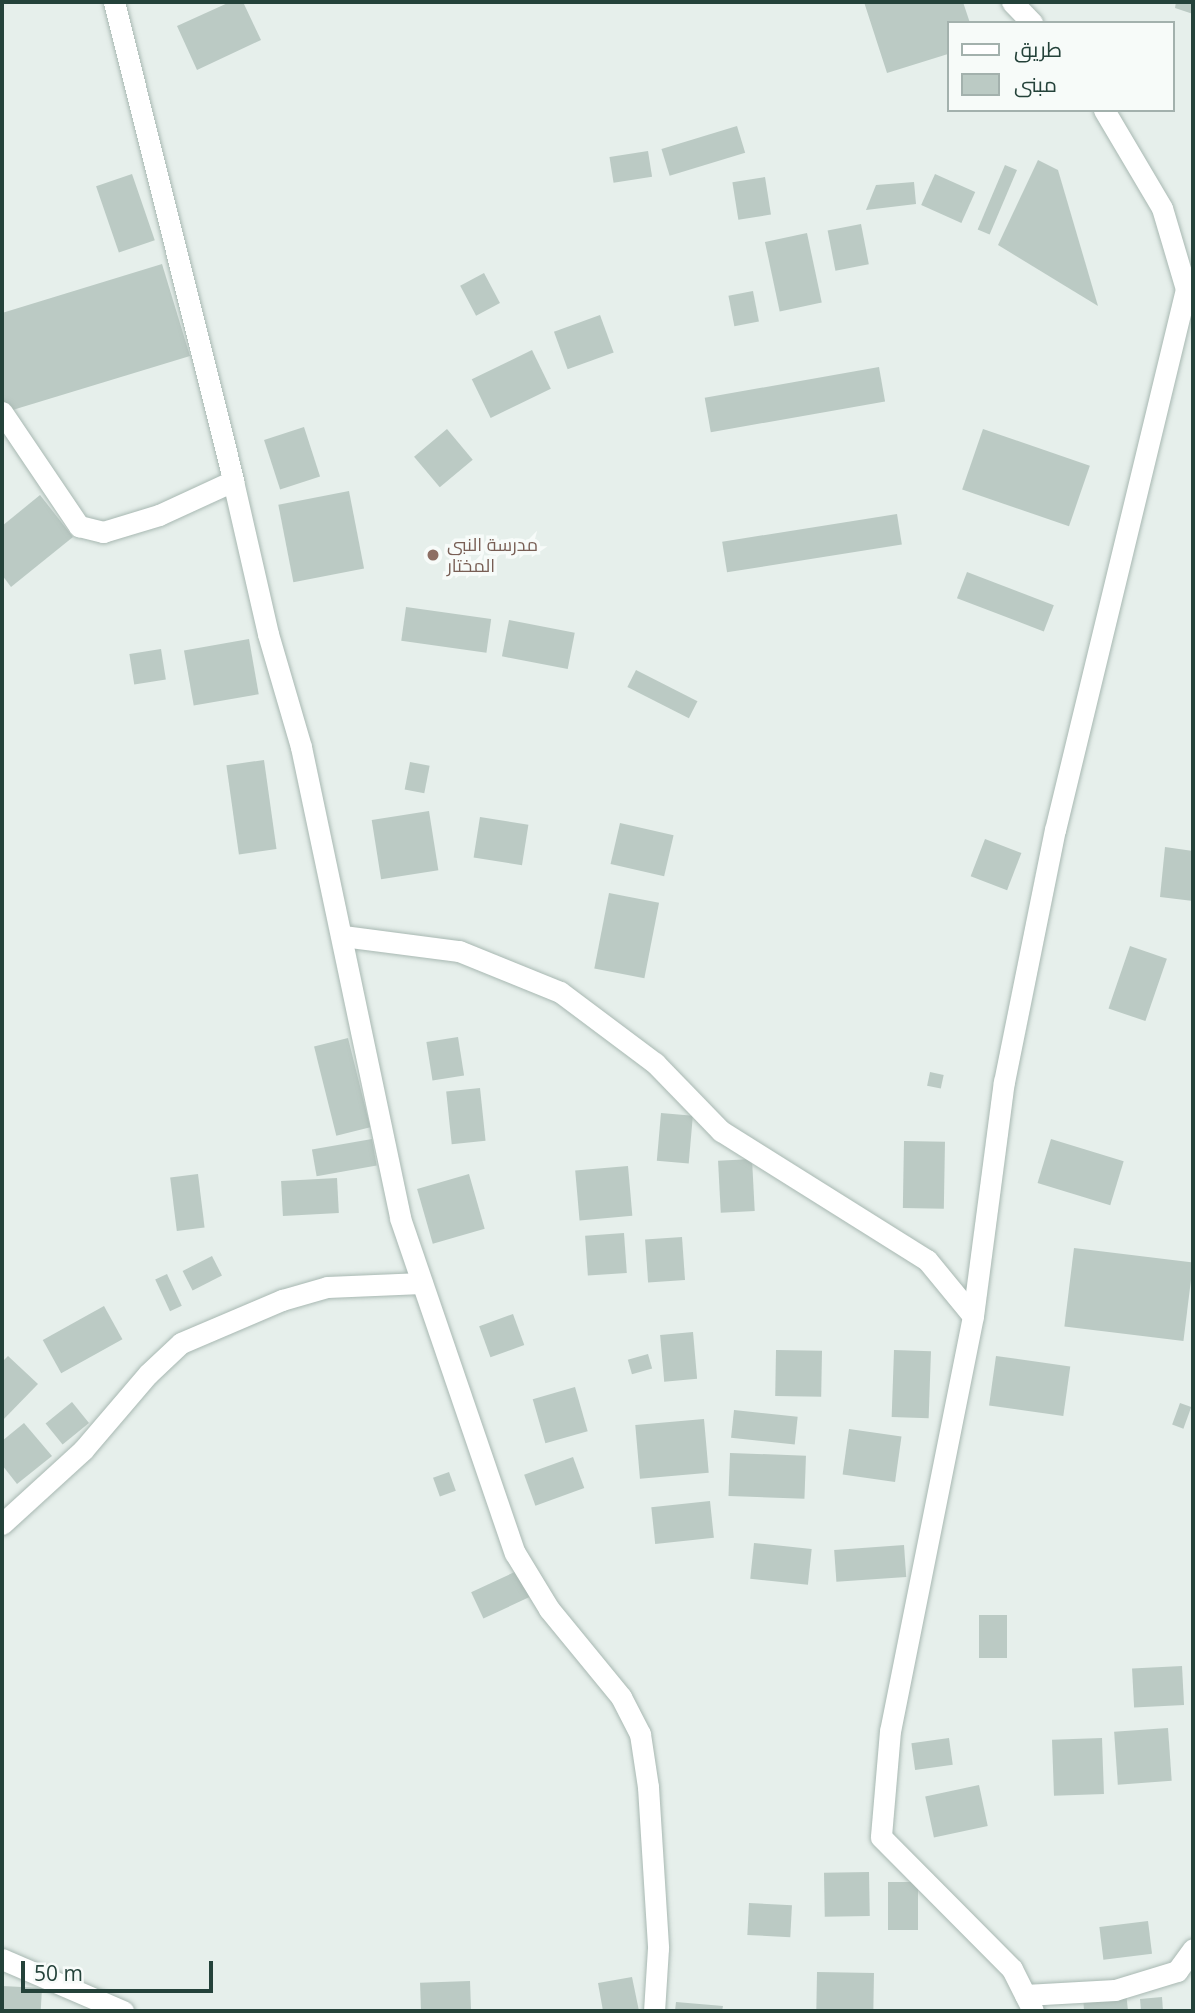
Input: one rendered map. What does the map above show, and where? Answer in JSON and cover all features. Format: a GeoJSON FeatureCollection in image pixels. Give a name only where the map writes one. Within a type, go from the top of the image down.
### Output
{"type":"FeatureCollection","features":[{"type":"Feature","properties":{"kind":"street"},"geometry":{"type":"LineString","coordinates":[[114,2],[233,481],[268,634],[301,747],[343,936],[361,1037],[400,1218],[515,1553],[549,1609],[621,1697],[640,1734],[648,1787],[658,1948],[654,2011]]}},
{"type":"Feature","properties":{"kind":"street"},"geometry":{"type":"LineString","coordinates":[[1012,2],[1030,21]]}},
{"type":"Feature","properties":{"kind":"street"},"geometry":{"type":"LineString","coordinates":[[1105,112],[1162,208],[1186,289],[1055,830],[1004,1082],[973,1316],[890,1731],[881,1837],[1012,1969],[1029,2003],[1115,1990],[1177,1971],[1193,1949]]}},
{"type":"Feature","properties":{"kind":"street"},"geometry":{"type":"LineString","coordinates":[[2,412],[79,526],[103,532],[159,515],[233,481]]}},
{"type":"Feature","properties":{"kind":"street"},"geometry":{"type":"LineString","coordinates":[[343,936],[459,951],[560,992],[655,1063],[721,1131],[927,1260],[973,1316]]}},
{"type":"Feature","properties":{"kind":"street"},"geometry":{"type":"LineString","coordinates":[[2,1524],[83,1450],[148,1374],[181,1343],[282,1300],[327,1287],[422,1283]]}},
{"type":"Feature","properties":{"kind":"street"},"geometry":{"type":"LineString","coordinates":[[2,1959],[123,2011]]}},
{"type":"Feature","properties":{"kind":"building"},"geometry":{"type":"Polygon","coordinates":[[[230,2],[243,2],[261,40],[197,70],[177,26],[230,2]]]}},
{"type":"Feature","properties":{"kind":"building"},"geometry":{"type":"Polygon","coordinates":[[[864,2],[963,2],[969,21],[946,21],[946,55],[887,73],[864,2]]]}},
{"type":"Feature","properties":{"kind":"building"},"geometry":{"type":"Polygon","coordinates":[[[1176,2],[1193,2],[1193,14],[1175,8],[1176,2]]]}},
{"type":"Feature","properties":{"kind":"building"},"geometry":{"type":"Polygon","coordinates":[[[737,126],[745,153],[670,176],[661,149],[737,126]]]}},
{"type":"Feature","properties":{"kind":"building"},"geometry":{"type":"Polygon","coordinates":[[[648,151],[652,177],[614,183],[609,157],[648,151]]]}},
{"type":"Feature","properties":{"kind":"building"},"geometry":{"type":"Polygon","coordinates":[[[1038,160],[1058,170],[1098,306],[998,245],[1038,160]]]}},
{"type":"Feature","properties":{"kind":"building"},"geometry":{"type":"Polygon","coordinates":[[[1005,165],[1017,170],[990,235],[978,229],[1005,165]]]}},
{"type":"Feature","properties":{"kind":"building"},"geometry":{"type":"Polygon","coordinates":[[[132,174],[155,240],[119,253],[96,186],[132,174]]]}},
{"type":"Feature","properties":{"kind":"building"},"geometry":{"type":"Polygon","coordinates":[[[935,174],[975,192],[961,223],[921,205],[935,174]]]}},
{"type":"Feature","properties":{"kind":"building"},"geometry":{"type":"Polygon","coordinates":[[[765,177],[771,215],[738,220],[732,182],[765,177]]]}},
{"type":"Feature","properties":{"kind":"building"},"geometry":{"type":"Polygon","coordinates":[[[914,182],[916,204],[866,210],[876,185],[914,182]]]}},
{"type":"Feature","properties":{"kind":"building"},"geometry":{"type":"Polygon","coordinates":[[[861,224],[869,264],[835,271],[828,230],[861,224]]]}},
{"type":"Feature","properties":{"kind":"building"},"geometry":{"type":"Polygon","coordinates":[[[807,233],[822,302],[780,311],[765,242],[807,233]]]}},
{"type":"Feature","properties":{"kind":"building"},"geometry":{"type":"Polygon","coordinates":[[[162,264],[190,356],[6,412],[2,398],[2,313],[162,264]]]}},
{"type":"Feature","properties":{"kind":"building"},"geometry":{"type":"Polygon","coordinates":[[[484,273],[500,303],[476,316],[460,286],[484,273]]]}},
{"type":"Feature","properties":{"kind":"building"},"geometry":{"type":"Polygon","coordinates":[[[753,291],[759,321],[734,326],[728,296],[753,291]]]}},
{"type":"Feature","properties":{"kind":"building"},"geometry":{"type":"Polygon","coordinates":[[[600,315],[614,353],[568,369],[554,332],[600,315]]]}},
{"type":"Feature","properties":{"kind":"building"},"geometry":{"type":"Polygon","coordinates":[[[532,350],[551,389],[491,418],[472,379],[532,350]]]}},
{"type":"Feature","properties":{"kind":"building"},"geometry":{"type":"Polygon","coordinates":[[[879,367],[885,401],[711,432],[705,398],[879,367]]]}},
{"type":"Feature","properties":{"kind":"building"},"geometry":{"type":"Polygon","coordinates":[[[304,427],[320,476],[280,489],[264,440],[304,427]]]}},
{"type":"Feature","properties":{"kind":"building"},"geometry":{"type":"Polygon","coordinates":[[[447,429],[473,460],[440,487],[414,457],[447,429]]]}},
{"type":"Feature","properties":{"kind":"building"},"geometry":{"type":"Polygon","coordinates":[[[983,429],[1090,466],[1069,526],[962,490],[983,429]]]}},
{"type":"Feature","properties":{"kind":"building"},"geometry":{"type":"Polygon","coordinates":[[[349,491],[364,569],[293,582],[278,505],[349,491]]]}},
{"type":"Feature","properties":{"kind":"building"},"geometry":{"type":"Polygon","coordinates":[[[40,495],[73,537],[11,587],[2,575],[2,526],[40,495]]]}},
{"type":"Feature","properties":{"kind":"building"},"geometry":{"type":"Polygon","coordinates":[[[897,514],[902,545],[727,572],[722,542],[897,514]]]}},
{"type":"Feature","properties":{"kind":"building"},"geometry":{"type":"Polygon","coordinates":[[[967,572],[1054,605],[1044,631],[957,598],[967,572]]]}},
{"type":"Feature","properties":{"kind":"building"},"geometry":{"type":"Polygon","coordinates":[[[406,607],[491,619],[486,653],[401,641],[406,607]]]}},
{"type":"Feature","properties":{"kind":"building"},"geometry":{"type":"Polygon","coordinates":[[[509,620],[575,633],[568,669],[502,656],[509,620]]]}},
{"type":"Feature","properties":{"kind":"building"},"geometry":{"type":"Polygon","coordinates":[[[249,639],[259,694],[194,706],[184,650],[249,639]]]}},
{"type":"Feature","properties":{"kind":"building"},"geometry":{"type":"Polygon","coordinates":[[[161,649],[166,680],[134,685],[129,654],[161,649]]]}},
{"type":"Feature","properties":{"kind":"building"},"geometry":{"type":"Polygon","coordinates":[[[636,670],[697,701],[689,718],[627,687],[636,670]]]}},
{"type":"Feature","properties":{"kind":"building"},"geometry":{"type":"Polygon","coordinates":[[[264,760],[277,849],[239,854],[226,765],[264,760]]]}},
{"type":"Feature","properties":{"kind":"building"},"geometry":{"type":"Polygon","coordinates":[[[410,762],[430,766],[424,793],[405,789],[410,762]]]}},
{"type":"Feature","properties":{"kind":"building"},"geometry":{"type":"Polygon","coordinates":[[[429,811],[438,870],[381,879],[372,820],[429,811]]]}},
{"type":"Feature","properties":{"kind":"building"},"geometry":{"type":"Polygon","coordinates":[[[480,817],[528,825],[522,865],[474,857],[480,817]]]}},
{"type":"Feature","properties":{"kind":"building"},"geometry":{"type":"Polygon","coordinates":[[[620,823],[674,835],[664,876],[611,864],[620,823]]]}},
{"type":"Feature","properties":{"kind":"building"},"geometry":{"type":"Polygon","coordinates":[[[985,839],[1021,853],[1007,890],[971,876],[985,839]]]}},
{"type":"Feature","properties":{"kind":"building"},"geometry":{"type":"Polygon","coordinates":[[[1165,847],[1193,851],[1193,901],[1160,897],[1165,847]]]}},
{"type":"Feature","properties":{"kind":"building"},"geometry":{"type":"Polygon","coordinates":[[[609,893],[659,903],[644,978],[594,969],[609,893]]]}},
{"type":"Feature","properties":{"kind":"building"},"geometry":{"type":"Polygon","coordinates":[[[1130,946],[1167,959],[1145,1021],[1109,1008],[1130,946]]]}},
{"type":"Feature","properties":{"kind":"building"},"geometry":{"type":"Polygon","coordinates":[[[458,1037],[464,1076],[432,1081],[426,1042],[458,1037]]]}},
{"type":"Feature","properties":{"kind":"building"},"geometry":{"type":"Polygon","coordinates":[[[348,1038],[370,1127],[336,1136],[314,1046],[348,1038]]]}},
{"type":"Feature","properties":{"kind":"building"},"geometry":{"type":"Polygon","coordinates":[[[930,1072],[944,1075],[941,1089],[927,1086],[930,1072]]]}},
{"type":"Feature","properties":{"kind":"building"},"geometry":{"type":"Polygon","coordinates":[[[480,1088],[486,1141],[452,1144],[446,1092],[480,1088]]]}},
{"type":"Feature","properties":{"kind":"building"},"geometry":{"type":"Polygon","coordinates":[[[661,1113],[693,1116],[689,1164],[657,1161],[661,1113]]]}},
{"type":"Feature","properties":{"kind":"building"},"geometry":{"type":"Polygon","coordinates":[[[372,1139],[377,1166],[317,1176],[312,1150],[372,1139]]]}},
{"type":"Feature","properties":{"kind":"building"},"geometry":{"type":"Polygon","coordinates":[[[1051,1139],[1124,1161],[1110,1205],[1038,1183],[1051,1139]]]}},
{"type":"Feature","properties":{"kind":"building"},"geometry":{"type":"Polygon","coordinates":[[[904,1141],[945,1142],[944,1209],[903,1208],[904,1141]]]}},
{"type":"Feature","properties":{"kind":"building"},"geometry":{"type":"Polygon","coordinates":[[[752,1159],[755,1211],[721,1213],[718,1161],[752,1159]]]}},
{"type":"Feature","properties":{"kind":"building"},"geometry":{"type":"Polygon","coordinates":[[[628,1166],[632,1216],[580,1220],[575,1171],[628,1166]]]}},
{"type":"Feature","properties":{"kind":"building"},"geometry":{"type":"Polygon","coordinates":[[[198,1174],[205,1228],[177,1231],[170,1177],[198,1174]]]}},
{"type":"Feature","properties":{"kind":"building"},"geometry":{"type":"Polygon","coordinates":[[[469,1174],[485,1229],[433,1244],[417,1189],[469,1174]]]}},
{"type":"Feature","properties":{"kind":"building"},"geometry":{"type":"Polygon","coordinates":[[[337,1178],[339,1213],[283,1216],[281,1181],[337,1178]]]}},
{"type":"Feature","properties":{"kind":"building"},"geometry":{"type":"Polygon","coordinates":[[[624,1233],[627,1273],[588,1276],[585,1236],[624,1233]]]}},
{"type":"Feature","properties":{"kind":"building"},"geometry":{"type":"Polygon","coordinates":[[[682,1237],[685,1280],[648,1282],[645,1240],[682,1237]]]}},
{"type":"Feature","properties":{"kind":"building"},"geometry":{"type":"Polygon","coordinates":[[[1074,1248],[1193,1263],[1183,1341],[1064,1326],[1074,1248]]]}},
{"type":"Feature","properties":{"kind":"building"},"geometry":{"type":"Polygon","coordinates":[[[212,1256],[222,1276],[193,1291],[183,1271],[212,1256]]]}},
{"type":"Feature","properties":{"kind":"building"},"geometry":{"type":"Polygon","coordinates":[[[167,1274],[182,1306],[170,1311],[155,1279],[167,1274]]]}},
{"type":"Feature","properties":{"kind":"building"},"geometry":{"type":"Polygon","coordinates":[[[104,1306],[122,1339],[61,1373],[43,1340],[104,1306]]]}},
{"type":"Feature","properties":{"kind":"building"},"geometry":{"type":"Polygon","coordinates":[[[513,1314],[524,1345],[490,1357],[479,1326],[513,1314]]]}},
{"type":"Feature","properties":{"kind":"building"},"geometry":{"type":"Polygon","coordinates":[[[693,1332],[697,1379],[664,1382],[660,1335],[693,1332]]]}},
{"type":"Feature","properties":{"kind":"building"},"geometry":{"type":"Polygon","coordinates":[[[776,1350],[822,1351],[821,1397],[775,1396],[776,1350]]]}},
{"type":"Feature","properties":{"kind":"building"},"geometry":{"type":"Polygon","coordinates":[[[894,1350],[931,1351],[929,1418],[892,1417],[894,1350]]]}},
{"type":"Feature","properties":{"kind":"building"},"geometry":{"type":"Polygon","coordinates":[[[648,1354],[652,1368],[632,1374],[628,1360],[648,1354]]]}},
{"type":"Feature","properties":{"kind":"building"},"geometry":{"type":"Polygon","coordinates":[[[8,1356],[38,1384],[2,1421],[2,1362],[8,1356]]]}},
{"type":"Feature","properties":{"kind":"building"},"geometry":{"type":"Polygon","coordinates":[[[996,1356],[1070,1366],[1063,1416],[989,1406],[996,1356]]]}},
{"type":"Feature","properties":{"kind":"building"},"geometry":{"type":"Polygon","coordinates":[[[575,1387],[588,1431],[545,1443],[533,1399],[575,1387]]]}},
{"type":"Feature","properties":{"kind":"building"},"geometry":{"type":"Polygon","coordinates":[[[72,1402],[89,1423],[63,1444],[46,1423],[72,1402]]]}},
{"type":"Feature","properties":{"kind":"building"},"geometry":{"type":"Polygon","coordinates":[[[1180,1403],[1191,1407],[1183,1429],[1172,1425],[1180,1403]]]}},
{"type":"Feature","properties":{"kind":"building"},"geometry":{"type":"Polygon","coordinates":[[[734,1410],[798,1417],[795,1445],[731,1438],[734,1410]]]}},
{"type":"Feature","properties":{"kind":"building"},"geometry":{"type":"Polygon","coordinates":[[[704,1419],[709,1473],[640,1479],[635,1425],[704,1419]]]}},
{"type":"Feature","properties":{"kind":"building"},"geometry":{"type":"Polygon","coordinates":[[[24,1423],[52,1456],[17,1484],[2,1465],[2,1441],[24,1423]]]}},
{"type":"Feature","properties":{"kind":"building"},"geometry":{"type":"Polygon","coordinates":[[[849,1429],[901,1436],[895,1482],[843,1475],[849,1429]]]}},
{"type":"Feature","properties":{"kind":"building"},"geometry":{"type":"Polygon","coordinates":[[[730,1453],[806,1456],[804,1499],[728,1496],[730,1453]]]}},
{"type":"Feature","properties":{"kind":"building"},"geometry":{"type":"Polygon","coordinates":[[[573,1457],[584,1488],[535,1506],[524,1475],[573,1457]]]}},
{"type":"Feature","properties":{"kind":"building"},"geometry":{"type":"Polygon","coordinates":[[[449,1472],[456,1491],[440,1497],[433,1478],[449,1472]]]}},
{"type":"Feature","properties":{"kind":"building"},"geometry":{"type":"Polygon","coordinates":[[[710,1501],[714,1538],[655,1544],[651,1507],[710,1501]]]}},
{"type":"Feature","properties":{"kind":"building"},"geometry":{"type":"Polygon","coordinates":[[[754,1543],[812,1549],[808,1585],[750,1579],[754,1543]]]}},
{"type":"Feature","properties":{"kind":"building"},"geometry":{"type":"Polygon","coordinates":[[[904,1545],[906,1577],[836,1582],[834,1550],[904,1545]]]}},
{"type":"Feature","properties":{"kind":"building"},"geometry":{"type":"Polygon","coordinates":[[[521,1569],[533,1595],[483,1619],[471,1592],[521,1569]]]}},
{"type":"Feature","properties":{"kind":"building"},"geometry":{"type":"Polygon","coordinates":[[[979,1615],[1007,1615],[1007,1658],[979,1658],[979,1615]]]}},
{"type":"Feature","properties":{"kind":"building"},"geometry":{"type":"Polygon","coordinates":[[[1182,1666],[1184,1705],[1134,1708],[1132,1669],[1182,1666]]]}},
{"type":"Feature","properties":{"kind":"building"},"geometry":{"type":"Polygon","coordinates":[[[1168,1728],[1172,1781],[1118,1785],[1114,1732],[1168,1728]]]}},
{"type":"Feature","properties":{"kind":"building"},"geometry":{"type":"Polygon","coordinates":[[[949,1738],[953,1765],[915,1770],[911,1743],[949,1738]]]}},
{"type":"Feature","properties":{"kind":"building"},"geometry":{"type":"Polygon","coordinates":[[[1102,1738],[1104,1794],[1054,1796],[1052,1740],[1102,1738]]]}},
{"type":"Feature","properties":{"kind":"building"},"geometry":{"type":"Polygon","coordinates":[[[979,1785],[988,1826],[934,1838],[925,1796],[979,1785]]]}},
{"type":"Feature","properties":{"kind":"building"},"geometry":{"type":"Polygon","coordinates":[[[869,1872],[870,1916],[825,1917],[824,1873],[869,1872]]]}},
{"type":"Feature","properties":{"kind":"building"},"geometry":{"type":"Polygon","coordinates":[[[888,1882],[918,1882],[918,1930],[888,1930],[888,1882]]]}},
{"type":"Feature","properties":{"kind":"building"},"geometry":{"type":"Polygon","coordinates":[[[749,1903],[792,1905],[790,1937],[747,1935],[749,1903]]]}},
{"type":"Feature","properties":{"kind":"building"},"geometry":{"type":"Polygon","coordinates":[[[1148,1921],[1152,1954],[1103,1960],[1099,1927],[1148,1921]]]}},
{"type":"Feature","properties":{"kind":"building"},"geometry":{"type":"Polygon","coordinates":[[[817,1972],[874,1973],[873,2011],[816,2011],[817,1972]]]}},
{"type":"Feature","properties":{"kind":"building"},"geometry":{"type":"Polygon","coordinates":[[[632,1977],[639,2011],[603,2011],[598,1983],[632,1977]]]}},
{"type":"Feature","properties":{"kind":"building"},"geometry":{"type":"Polygon","coordinates":[[[470,1981],[471,2011],[421,2011],[420,1983],[470,1981]]]}},
{"type":"Feature","properties":{"kind":"building"},"geometry":{"type":"Polygon","coordinates":[[[2,1986],[42,1988],[41,2011],[2,2011],[2,1986]]]}},
{"type":"Feature","properties":{"kind":"building"},"geometry":{"type":"Polygon","coordinates":[[[1126,1992],[1128,2011],[1084,2011],[1083,1995],[1126,1992]]]}},
{"type":"Feature","properties":{"kind":"building"},"geometry":{"type":"Polygon","coordinates":[[[1162,1997],[1163,2011],[1141,2011],[1140,1999],[1162,1997]]]}},
{"type":"Feature","properties":{"kind":"building"},"geometry":{"type":"Polygon","coordinates":[[[676,2002],[723,2006],[722,2011],[675,2011],[676,2002]]]}},
{"type":"Feature","properties":{"kind":"place","name":"مدرسة النبي المختار"},"geometry":{"type":"Point","coordinates":[433,555]}}]}
